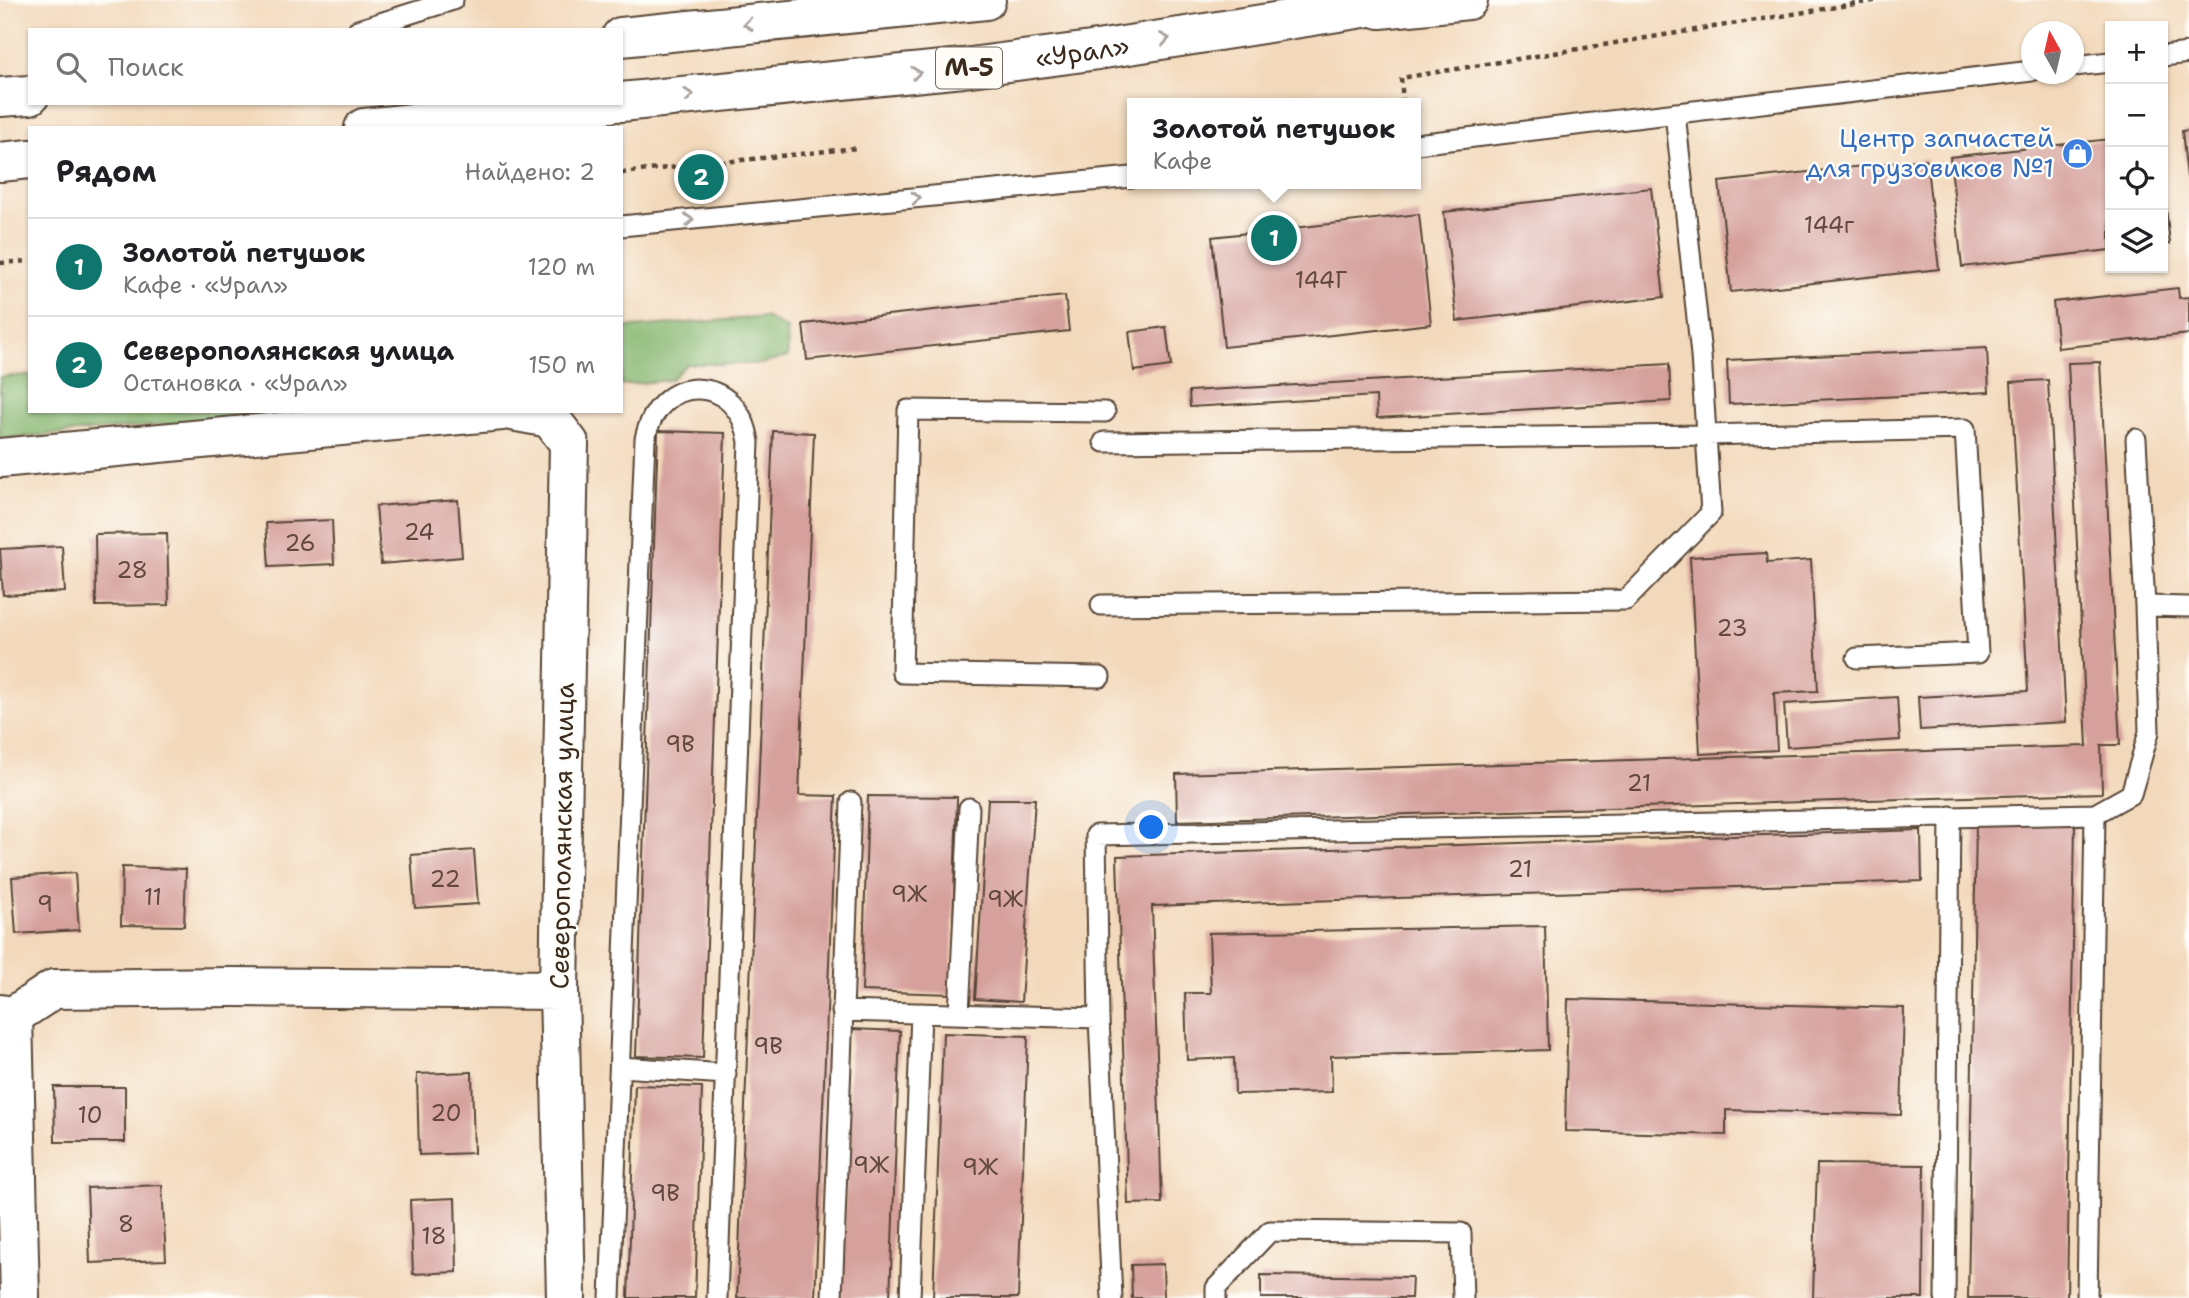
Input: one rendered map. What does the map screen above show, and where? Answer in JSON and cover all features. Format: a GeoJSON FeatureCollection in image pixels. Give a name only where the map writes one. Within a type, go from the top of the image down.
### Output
{"type":"FeatureCollection","features":[{"type":"Feature","properties":{"kind":"main road"},"geometry":{"type":"LineString","coordinates":[[623,37],[986,0]]}},
{"type":"Feature","properties":{"kind":"main road","name":"«Урал»"},"geometry":{"type":"LineString","coordinates":[[623,102],[963,68],[1414,0]]}},
{"type":"Feature","properties":{"kind":"main road"},"geometry":{"type":"LineString","coordinates":[[1316,16],[1468,0]]}},
{"type":"Feature","properties":{"kind":"main road"},"geometry":{"type":"LineString","coordinates":[[0,97],[28,94]]}},
{"type":"Feature","properties":{"kind":"main road"},"geometry":{"type":"LineString","coordinates":[[384,126],[590,105]]}},
{"type":"Feature","properties":{"kind":"main road"},"geometry":{"type":"LineString","coordinates":[[0,165],[28,159]]}},
{"type":"Feature","properties":{"kind":"main road"},"geometry":{"type":"LineString","coordinates":[[0,458],[481,413]]}},
{"type":"Feature","properties":{"kind":"main road","name":"Северополянская улица"},"geometry":{"type":"LineString","coordinates":[[523,413],[550,418],[569,443],[559,990],[566,1298]]}},
{"type":"Feature","properties":{"kind":"main road"},"geometry":{"type":"LineString","coordinates":[[20,1298],[6,1015],[54,989],[232,986],[559,990]]}},
{"type":"Feature","properties":{"kind":"lane"},"geometry":{"type":"LineString","coordinates":[[364,28],[453,0]]}},
{"type":"Feature","properties":{"kind":"lane"},"geometry":{"type":"LineString","coordinates":[[2168,55],[2189,52]]}},
{"type":"Feature","properties":{"kind":"lane"},"geometry":{"type":"LineString","coordinates":[[2084,65],[2105,63]]}},
{"type":"Feature","properties":{"kind":"lane"},"geometry":{"type":"LineString","coordinates":[[1421,143],[2021,72]]}},
{"type":"Feature","properties":{"kind":"lane"},"geometry":{"type":"LineString","coordinates":[[1101,605],[1626,600],[1711,513],[1701,355],[1675,113]]}},
{"type":"Feature","properties":{"kind":"lane"},"geometry":{"type":"LineString","coordinates":[[0,165],[28,172]]}},
{"type":"Feature","properties":{"kind":"lane"},"geometry":{"type":"LineString","coordinates":[[623,226],[1127,178]]}},
{"type":"Feature","properties":{"kind":"lane"},"geometry":{"type":"LineString","coordinates":[[610,1298],[645,439],[648,424],[656,409],[682,391],[699,389],[715,392],[729,400],[740,411],[747,426],[749,442],[717,1298]]}},
{"type":"Feature","properties":{"kind":"lane"},"geometry":{"type":"LineString","coordinates":[[1100,677],[902,673],[902,659],[908,410],[1105,412]]}},
{"type":"Feature","properties":{"kind":"lane"},"geometry":{"type":"LineString","coordinates":[[1104,442],[1965,429],[1978,653],[1857,658]]}},
{"type":"Feature","properties":{"kind":"lane"},"geometry":{"type":"LineString","coordinates":[[1112,1298],[1099,1018],[1096,835],[2095,814],[2131,794],[2149,732],[2136,439]]}},
{"type":"Feature","properties":{"kind":"lane"},"geometry":{"type":"LineString","coordinates":[[2145,606],[2189,607]]}},
{"type":"Feature","properties":{"kind":"lane"},"geometry":{"type":"LineString","coordinates":[[832,1298],[850,802]]}},
{"type":"Feature","properties":{"kind":"lane"},"geometry":{"type":"LineString","coordinates":[[959,1014],[969,808]]}},
{"type":"Feature","properties":{"kind":"lane"},"geometry":{"type":"LineString","coordinates":[[2087,1298],[2095,814]]}},
{"type":"Feature","properties":{"kind":"lane"},"geometry":{"type":"LineString","coordinates":[[1945,1298],[1950,816]]}},
{"type":"Feature","properties":{"kind":"lane"},"geometry":{"type":"LineString","coordinates":[[842,1010],[1099,1018]]}},
{"type":"Feature","properties":{"kind":"lane"},"geometry":{"type":"LineString","coordinates":[[910,1298],[921,1013]]}},
{"type":"Feature","properties":{"kind":"lane"},"geometry":{"type":"LineString","coordinates":[[621,1067],[726,1074]]}},
{"type":"Feature","properties":{"kind":"lane"},"geometry":{"type":"LineString","coordinates":[[1216,1298],[1216,1288],[1270,1231],[1461,1233],[1463,1298]]}},
{"type":"Feature","properties":{"kind":"path"},"geometry":{"type":"LineString","coordinates":[[1403,98],[1401,78],[1879,0]]}},
{"type":"Feature","properties":{"kind":"path"},"geometry":{"type":"LineString","coordinates":[[623,173],[856,148]]}},
{"type":"Feature","properties":{"kind":"path"},"geometry":{"type":"LineString","coordinates":[[0,263],[28,261]]}},
{"type":"Feature","properties":{"kind":"green space"},"geometry":{"type":"Polygon","coordinates":[[[765,317],[787,329],[788,357],[760,364],[687,364],[670,380],[623,385],[623,328],[765,317]]]}},
{"type":"Feature","properties":{"kind":"green space"},"geometry":{"type":"Polygon","coordinates":[[[28,375],[28,413],[293,413],[0,439],[0,377],[28,375]]]}},
{"type":"Feature","properties":{"kind":"building"},"geometry":{"type":"Polygon","coordinates":[[[2189,130],[2189,176],[2187,176],[2182,131],[2189,130]]]}},
{"type":"Feature","properties":{"kind":"building"},"geometry":{"type":"Polygon","coordinates":[[[2105,140],[2105,251],[1962,267],[1950,157],[2105,140]]]}},
{"type":"Feature","properties":{"kind":"building"},"geometry":{"type":"Polygon","coordinates":[[[1926,159],[1939,269],[1731,292],[1719,182],[1926,159]]]}},
{"type":"Feature","properties":{"kind":"building"},"geometry":{"type":"Polygon","coordinates":[[[1651,188],[1664,297],[1457,321],[1444,212],[1651,188]]]}},
{"type":"Feature","properties":{"kind":"building"},"geometry":{"type":"Polygon","coordinates":[[[1419,214],[1431,324],[1224,347],[1212,237],[1419,214]]]}},
{"type":"Feature","properties":{"kind":"building"},"geometry":{"type":"Polygon","coordinates":[[[2178,288],[2179,298],[2189,297],[2189,334],[2058,348],[2053,302],[2178,288]]]}},
{"type":"Feature","properties":{"kind":"building"},"geometry":{"type":"Polygon","coordinates":[[[1065,296],[1069,331],[807,360],[803,324],[1065,296]]]}},
{"type":"Feature","properties":{"kind":"building"},"geometry":{"type":"Polygon","coordinates":[[[1166,327],[1171,366],[1134,371],[1129,332],[1166,327]]]}},
{"type":"Feature","properties":{"kind":"building"},"geometry":{"type":"Polygon","coordinates":[[[1987,348],[1989,392],[1729,404],[1727,360],[1987,348]]]}},
{"type":"Feature","properties":{"kind":"building"},"geometry":{"type":"Polygon","coordinates":[[[2100,362],[2120,745],[2101,745],[2102,793],[1177,821],[1176,774],[2087,746],[2068,363],[2100,362]]]}},
{"type":"Feature","properties":{"kind":"building"},"geometry":{"type":"Polygon","coordinates":[[[1669,364],[1671,401],[1377,418],[1376,396],[1190,407],[1189,391],[1669,364]]]}},
{"type":"Feature","properties":{"kind":"building"},"geometry":{"type":"Polygon","coordinates":[[[2048,380],[2066,722],[1920,730],[1918,697],[2028,691],[2011,382],[2048,380]]]}},
{"type":"Feature","properties":{"kind":"building"},"geometry":{"type":"Polygon","coordinates":[[[658,431],[725,433],[703,1058],[636,1056],[658,431]]]}},
{"type":"Feature","properties":{"kind":"building"},"geometry":{"type":"Polygon","coordinates":[[[773,431],[814,433],[799,795],[836,796],[815,1298],[737,1298],[773,431]]]}},
{"type":"Feature","properties":{"kind":"building"},"geometry":{"type":"Polygon","coordinates":[[[458,500],[462,557],[381,564],[376,506],[458,500]]]}},
{"type":"Feature","properties":{"kind":"building"},"geometry":{"type":"Polygon","coordinates":[[[332,520],[334,564],[269,567],[266,523],[332,520]]]}},
{"type":"Feature","properties":{"kind":"building"},"geometry":{"type":"Polygon","coordinates":[[[167,533],[169,605],[96,606],[95,534],[167,533]]]}},
{"type":"Feature","properties":{"kind":"building"},"geometry":{"type":"Polygon","coordinates":[[[62,546],[65,592],[3,595],[0,549],[62,546]]]}},
{"type":"Feature","properties":{"kind":"building"},"geometry":{"type":"Polygon","coordinates":[[[1766,553],[1767,563],[1811,560],[1818,691],[1774,693],[1777,750],[1700,754],[1690,557],[1766,553]]]}},
{"type":"Feature","properties":{"kind":"building"},"geometry":{"type":"Polygon","coordinates":[[[1897,697],[1900,740],[1787,747],[1784,704],[1897,697]]]}},
{"type":"Feature","properties":{"kind":"building"},"geometry":{"type":"Polygon","coordinates":[[[868,796],[957,797],[951,994],[862,991],[868,796]]]}},
{"type":"Feature","properties":{"kind":"building"},"geometry":{"type":"Polygon","coordinates":[[[988,799],[1035,799],[1021,1002],[975,999],[988,799]]]}},
{"type":"Feature","properties":{"kind":"building"},"geometry":{"type":"Polygon","coordinates":[[[1976,823],[2075,824],[2067,1298],[1968,1298],[1976,823]]]}},
{"type":"Feature","properties":{"kind":"building"},"geometry":{"type":"Polygon","coordinates":[[[1921,830],[1922,881],[1152,906],[1162,1203],[1128,1204],[1117,856],[1921,830]]]}},
{"type":"Feature","properties":{"kind":"building"},"geometry":{"type":"Polygon","coordinates":[[[474,850],[478,904],[415,908],[411,855],[474,850]]]}},
{"type":"Feature","properties":{"kind":"building"},"geometry":{"type":"Polygon","coordinates":[[[122,867],[186,869],[184,926],[121,925],[122,867]]]}},
{"type":"Feature","properties":{"kind":"building"},"geometry":{"type":"Polygon","coordinates":[[[75,873],[79,930],[16,934],[12,877],[75,873]]]}},
{"type":"Feature","properties":{"kind":"building"},"geometry":{"type":"Polygon","coordinates":[[[1545,926],[1548,1050],[1331,1056],[1332,1092],[1235,1094],[1234,1058],[1187,1060],[1185,993],[1211,993],[1209,933],[1545,926]]]}},
{"type":"Feature","properties":{"kind":"building"},"geometry":{"type":"Polygon","coordinates":[[[1568,999],[1904,1008],[1901,1115],[1726,1110],[1726,1135],[1565,1131],[1568,999]]]}},
{"type":"Feature","properties":{"kind":"building"},"geometry":{"type":"Polygon","coordinates":[[[851,1029],[900,1031],[890,1298],[842,1298],[851,1029]]]}},
{"type":"Feature","properties":{"kind":"building"},"geometry":{"type":"Polygon","coordinates":[[[943,1033],[1028,1036],[1018,1298],[933,1298],[943,1033]]]}},
{"type":"Feature","properties":{"kind":"building"},"geometry":{"type":"Polygon","coordinates":[[[472,1072],[474,1153],[419,1155],[417,1074],[472,1072]]]}},
{"type":"Feature","properties":{"kind":"building"},"geometry":{"type":"Polygon","coordinates":[[[635,1085],[702,1087],[695,1298],[628,1298],[635,1085]]]}},
{"type":"Feature","properties":{"kind":"building"},"geometry":{"type":"Polygon","coordinates":[[[54,1087],[125,1087],[125,1142],[55,1142],[54,1087]]]}},
{"type":"Feature","properties":{"kind":"building"},"geometry":{"type":"Polygon","coordinates":[[[1817,1164],[1924,1165],[1923,1298],[1813,1298],[1817,1164]]]}},
{"type":"Feature","properties":{"kind":"building"},"geometry":{"type":"Polygon","coordinates":[[[162,1185],[166,1260],[90,1263],[87,1188],[162,1185]]]}},
{"type":"Feature","properties":{"kind":"building"},"geometry":{"type":"Polygon","coordinates":[[[455,1198],[457,1272],[413,1274],[410,1200],[455,1198]]]}},
{"type":"Feature","properties":{"kind":"building"},"geometry":{"type":"Polygon","coordinates":[[[1163,1264],[1164,1298],[1132,1298],[1131,1265],[1163,1264]]]}},
{"type":"Feature","properties":{"kind":"building"},"geometry":{"type":"Polygon","coordinates":[[[1261,1275],[1412,1277],[1411,1298],[1261,1298],[1261,1275]]]}},
{"type":"Feature","properties":{"kind":"place","name":"Центр запчастей для грузовиков №1"},"geometry":{"type":"Point","coordinates":[2077,153]}},
{"type":"Feature","properties":{"kind":"place","name":"Северополянская улица"},"geometry":{"type":"Point","coordinates":[701,177]}},
{"type":"Feature","properties":{"kind":"place","name":"Золотой петушок"},"geometry":{"type":"Point","coordinates":[1274,238]}}]}
